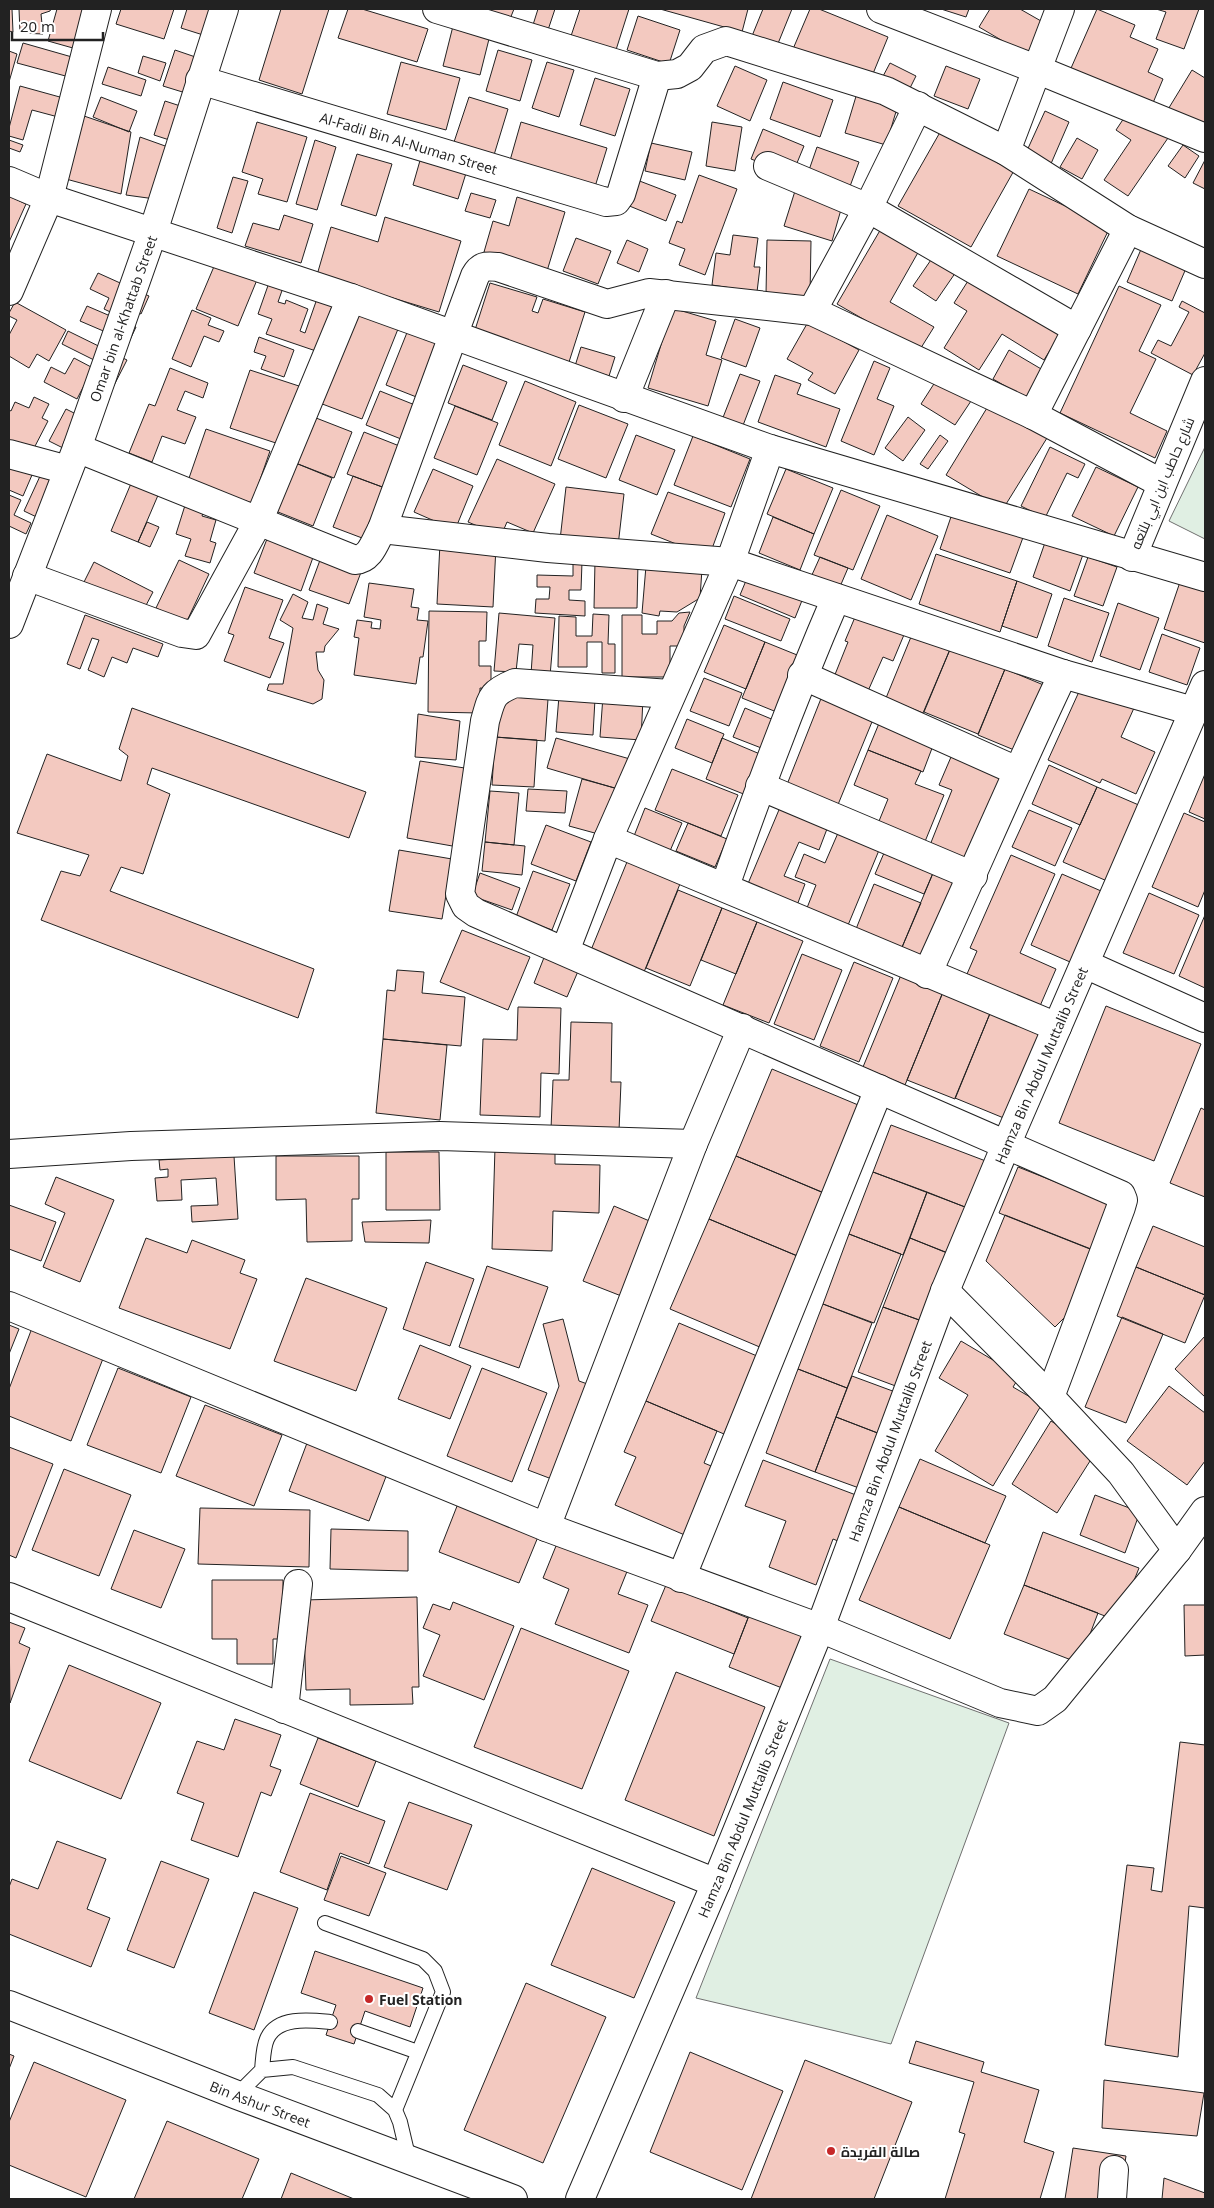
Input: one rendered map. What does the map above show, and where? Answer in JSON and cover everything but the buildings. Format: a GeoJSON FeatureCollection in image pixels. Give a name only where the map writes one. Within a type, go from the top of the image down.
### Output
{"type":"FeatureCollection","features":[{"type":"Feature","properties":{"kind":"street"},"geometry":{"type":"LineString","coordinates":[[9,291],[49,198],[97,9]]}},
{"type":"Feature","properties":{"kind":"street","name":"Omar bin al-Khattab Street"},"geometry":{"type":"LineString","coordinates":[[9,624],[73,459],[153,232],[224,9]]}},
{"type":"Feature","properties":{"kind":"street"},"geometry":{"type":"LineString","coordinates":[[437,9],[658,76],[677,74],[690,67],[704,49],[726,41],[886,91],[1006,151],[1128,229],[1205,264]]}},
{"type":"Feature","properties":{"kind":"street"},"geometry":{"type":"LineString","coordinates":[[882,9],[1205,138]]}},
{"type":"Feature","properties":{"kind":"street"},"geometry":{"type":"LineString","coordinates":[[1006,151],[1060,9]]}},
{"type":"Feature","properties":{"kind":"street","name":"Al-Fadil Bin Al-Numan Street"},"geometry":{"type":"LineString","coordinates":[[200,80],[606,202],[616,201],[621,194],[658,76]]}},
{"type":"Feature","properties":{"kind":"street"},"geometry":{"type":"LineString","coordinates":[[812,311],[868,208],[918,106]]}},
{"type":"Feature","properties":{"kind":"street"},"geometry":{"type":"LineString","coordinates":[[768,166],[868,208],[1077,329]]}},
{"type":"Feature","properties":{"kind":"street"},"geometry":{"type":"LineString","coordinates":[[9,181],[49,198],[350,298],[770,449],[1205,578]]}},
{"type":"Feature","properties":{"kind":"street"},"geometry":{"type":"LineString","coordinates":[[1033,415],[1128,229]]}},
{"type":"Feature","properties":{"kind":"street"},"geometry":{"type":"LineString","coordinates":[[9,454],[73,459],[258,522],[355,560],[362,560],[369,554],[382,529],[475,276],[479,268],[484,266],[498,268],[607,304],[649,293],[812,311],[1033,415],[1161,483]]}},
{"type":"Feature","properties":{"kind":"street"},"geometry":{"type":"LineString","coordinates":[[624,398],[666,294]]}},
{"type":"Feature","properties":{"kind":"street"},"geometry":{"type":"LineString","coordinates":[[27,576],[182,633],[196,635],[258,522],[350,298]]}},
{"type":"Feature","properties":{"kind":"street","name":"شارع حاطب ابن ابي بلتعه"},"geometry":{"type":"LineString","coordinates":[[1132,557],[1161,483],[1205,381]]}},
{"type":"Feature","properties":{"kind":"street"},"geometry":{"type":"LineString","coordinates":[[565,951],[608,839],[670,694],[730,562],[770,449]]}},
{"type":"Feature","properties":{"kind":"street"},"geometry":{"type":"LineString","coordinates":[[382,529],[548,548],[730,562],[1063,674],[1193,711]]}},
{"type":"Feature","properties":{"kind":"street"},"geometry":{"type":"LineString","coordinates":[[725,886],[760,786],[802,676],[836,598]]}},
{"type":"Feature","properties":{"kind":"street"},"geometry":{"type":"LineString","coordinates":[[927,974],[973,876],[1017,771],[1063,674]]}},
{"type":"Feature","properties":{"kind":"street"},"geometry":{"type":"LineString","coordinates":[[802,676],[1017,771]]}},
{"type":"Feature","properties":{"kind":"street"},"geometry":{"type":"LineString","coordinates":[[670,694],[515,683],[498,690],[490,701],[485,721],[460,894],[466,906],[476,913],[1121,1195],[1123,1200],[1050,1397]]}},
{"type":"Feature","properties":{"kind":"street","name":"Hamza Bin Abdul Muttalib Street"},"geometry":{"type":"LineString","coordinates":[[580,2199],[716,1883],[820,1628],[945,1291],[1006,1145],[1205,685]]}},
{"type":"Feature","properties":{"kind":"street"},"geometry":{"type":"LineString","coordinates":[[760,786],[973,876]]}},
{"type":"Feature","properties":{"kind":"street"},"geometry":{"type":"LineString","coordinates":[[608,839],[725,886],[927,974],[1058,1027]]}},
{"type":"Feature","properties":{"kind":"street"},"geometry":{"type":"LineString","coordinates":[[1085,964],[1203,1013]]}},
{"type":"Feature","properties":{"kind":"street"},"geometry":{"type":"LineString","coordinates":[[546,1527],[694,1144],[742,1028]]}},
{"type":"Feature","properties":{"kind":"street"},"geometry":{"type":"LineString","coordinates":[[681,1578],[879,1089]]}},
{"type":"Feature","properties":{"kind":"street"},"geometry":{"type":"LineString","coordinates":[[9,1154],[131,1146],[440,1136],[694,1144]]}},
{"type":"Feature","properties":{"kind":"street"},"geometry":{"type":"LineString","coordinates":[[945,1291],[1050,1397],[1120,1473],[1177,1550]]}},
{"type":"Feature","properties":{"kind":"street"},"geometry":{"type":"LineString","coordinates":[[9,1306],[546,1527],[820,1628],[1000,1703],[1038,1711],[1055,1699],[1177,1550],[1205,1511]]}},
{"type":"Feature","properties":{"kind":"street"},"geometry":{"type":"LineString","coordinates":[[284,1708],[298,1584]]}},
{"type":"Feature","properties":{"kind":"street"},"geometry":{"type":"LineString","coordinates":[[9,1597],[716,1883]]}},
{"type":"Feature","properties":{"kind":"street","name":"Bin Ashur Street"},"geometry":{"type":"LineString","coordinates":[[9,2005],[237,2095],[513,2199]]}},
{"type":"Feature","properties":{"kind":"street"},"geometry":{"type":"LineString","coordinates":[[1112,2199],[1114,2170]]}},
{"type":"Feature","properties":{"kind":"lane"},"geometry":{"type":"LineString","coordinates":[[325,1924],[422,1959],[435,1971],[443,1992],[395,2110]]}},
{"type":"Feature","properties":{"kind":"lane"},"geometry":{"type":"LineString","coordinates":[[237,2095],[262,2070],[267,2039],[279,2026],[302,2019],[330,2022]]}},
{"type":"Feature","properties":{"kind":"lane"},"geometry":{"type":"LineString","coordinates":[[358,2031],[418,2052]]}},
{"type":"Feature","properties":{"kind":"lane"},"geometry":{"type":"LineString","coordinates":[[262,2070],[293,2067],[378,2095],[395,2110],[409,2160]]}},
{"type":"Feature","properties":{"kind":"green space"},"geometry":{"type":"Polygon","coordinates":[[[1205,447],[1205,539],[1169,521],[1205,447]]]}},
{"type":"Feature","properties":{"kind":"green space"},"geometry":{"type":"Polygon","coordinates":[[[830,1659],[1009,1723],[891,2044],[696,1998],[830,1659]]]}},
{"type":"Feature","properties":{"kind":"place","name":"Fuel Station"},"geometry":{"type":"Point","coordinates":[369,1999]}},
{"type":"Feature","properties":{"kind":"place","name":"صالة الفريدة"},"geometry":{"type":"Point","coordinates":[831,2151]}}]}
